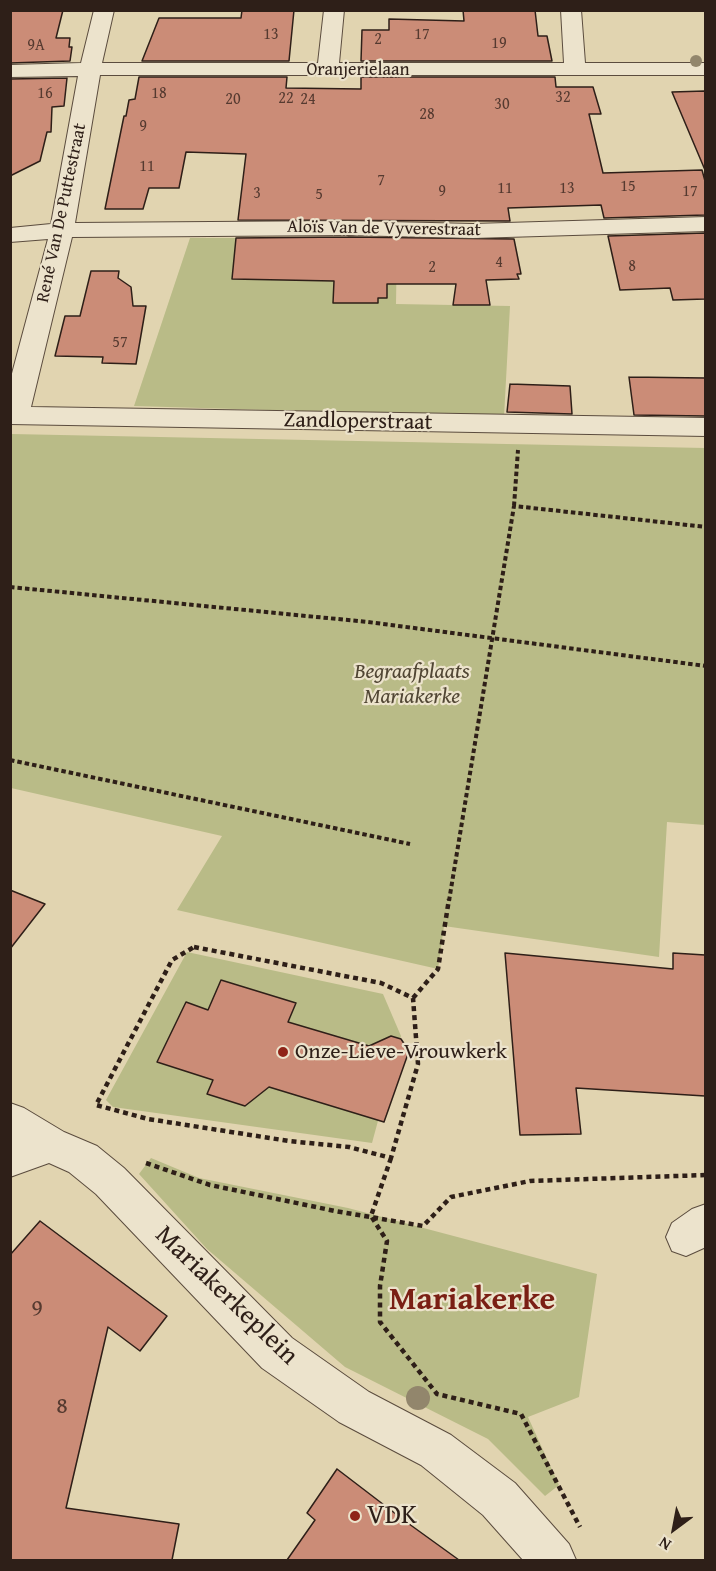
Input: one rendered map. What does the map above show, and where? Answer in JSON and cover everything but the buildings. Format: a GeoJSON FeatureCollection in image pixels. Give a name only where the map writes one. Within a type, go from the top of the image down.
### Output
{"type":"FeatureCollection","features":[{"type":"Feature","properties":{"kind":"street","name":"René Van De Puttestraat"},"geometry":{"type":"LineString","coordinates":[[13,415],[62,230],[90,69],[104,10]]}},
{"type":"Feature","properties":{"kind":"street"},"geometry":{"type":"LineString","coordinates":[[328,70],[334,10]]}},
{"type":"Feature","properties":{"kind":"street"},"geometry":{"type":"LineString","coordinates":[[571,10],[575,70]]}},
{"type":"Feature","properties":{"kind":"street","name":"Oranjerielaan"},"geometry":{"type":"LineString","coordinates":[[10,71],[705,69]]}},
{"type":"Feature","properties":{"kind":"street","name":"Aloïs Van de Vyverestraat"},"geometry":{"type":"LineString","coordinates":[[10,235],[62,230],[348,228],[473,231],[705,224]]}},
{"type":"Feature","properties":{"kind":"street","name":"Zandloperstraat"},"geometry":{"type":"LineString","coordinates":[[13,415],[518,426],[705,427]]}},
{"type":"Feature","properties":{"kind":"street","name":"Mariakerkeplein"},"geometry":{"type":"LineString","coordinates":[[10,1120],[50,1145],[83,1159],[110,1181],[277,1353],[354,1407],[436,1450],[499,1499],[570,1549]]}},
{"type":"Feature","properties":{"kind":"street"},"geometry":{"type":"LineString","coordinates":[[10,1159],[50,1145]]}},
{"type":"Feature","properties":{"kind":"path"},"geometry":{"type":"LineString","coordinates":[[371,1216],[391,1158],[418,1064],[413,998],[438,969],[494,639],[514,506],[518,426]]}},
{"type":"Feature","properties":{"kind":"path"},"geometry":{"type":"LineString","coordinates":[[514,506],[705,527]]}},
{"type":"Feature","properties":{"kind":"path"},"geometry":{"type":"LineString","coordinates":[[10,586],[368,622],[705,666]]}},
{"type":"Feature","properties":{"kind":"path"},"geometry":{"type":"LineString","coordinates":[[10,760],[410,844]]}},
{"type":"Feature","properties":{"kind":"path"},"geometry":{"type":"LineString","coordinates":[[391,1158],[349,1147],[289,1141],[148,1119],[96,1105],[172,960],[194,947],[381,983],[413,998]]}},
{"type":"Feature","properties":{"kind":"path"},"geometry":{"type":"LineString","coordinates":[[142,1161],[210,1185],[423,1226],[451,1197],[530,1181],[705,1175]]}},
{"type":"Feature","properties":{"kind":"path"},"geometry":{"type":"LineString","coordinates":[[371,1216],[387,1241],[380,1286],[380,1322],[436,1395],[521,1414],[570,1549]]}},
{"type":"Feature","properties":{"kind":"green space"},"geometry":{"type":"Polygon","coordinates":[[[190,238],[397,238],[396,304],[510,306],[504,417],[134,406],[190,238]]]}},
{"type":"Feature","properties":{"kind":"green space","name":"Begraafplaats Mariakerke"},"geometry":{"type":"Polygon","coordinates":[[[11,434],[705,448],[705,825],[667,822],[659,957],[444,926],[438,969],[177,910],[222,836],[11,788],[11,434]]]}},
{"type":"Feature","properties":{"kind":"green space"},"geometry":{"type":"Polygon","coordinates":[[[187,952],[383,994],[401,1036],[372,1143],[113,1107],[106,1100],[187,952]]]}},
{"type":"Feature","properties":{"kind":"green space"},"geometry":{"type":"Polygon","coordinates":[[[151,1158],[199,1178],[348,1208],[597,1274],[579,1397],[528,1417],[559,1485],[545,1496],[488,1439],[345,1367],[207,1249],[139,1174],[151,1158]]]}},
{"type":"Feature","properties":{"kind":"place","name":"Onze-Lieve-Vrouwkerk"},"geometry":{"type":"Point","coordinates":[283,1052]}},
{"type":"Feature","properties":{"kind":"place","name":"VDK"},"geometry":{"type":"Point","coordinates":[355,1516]}},
{"type":"Feature","properties":{"kind":"district","name":"Mariakerke"},"geometry":{"type":"Point","coordinates":[472,1301]}}]}
